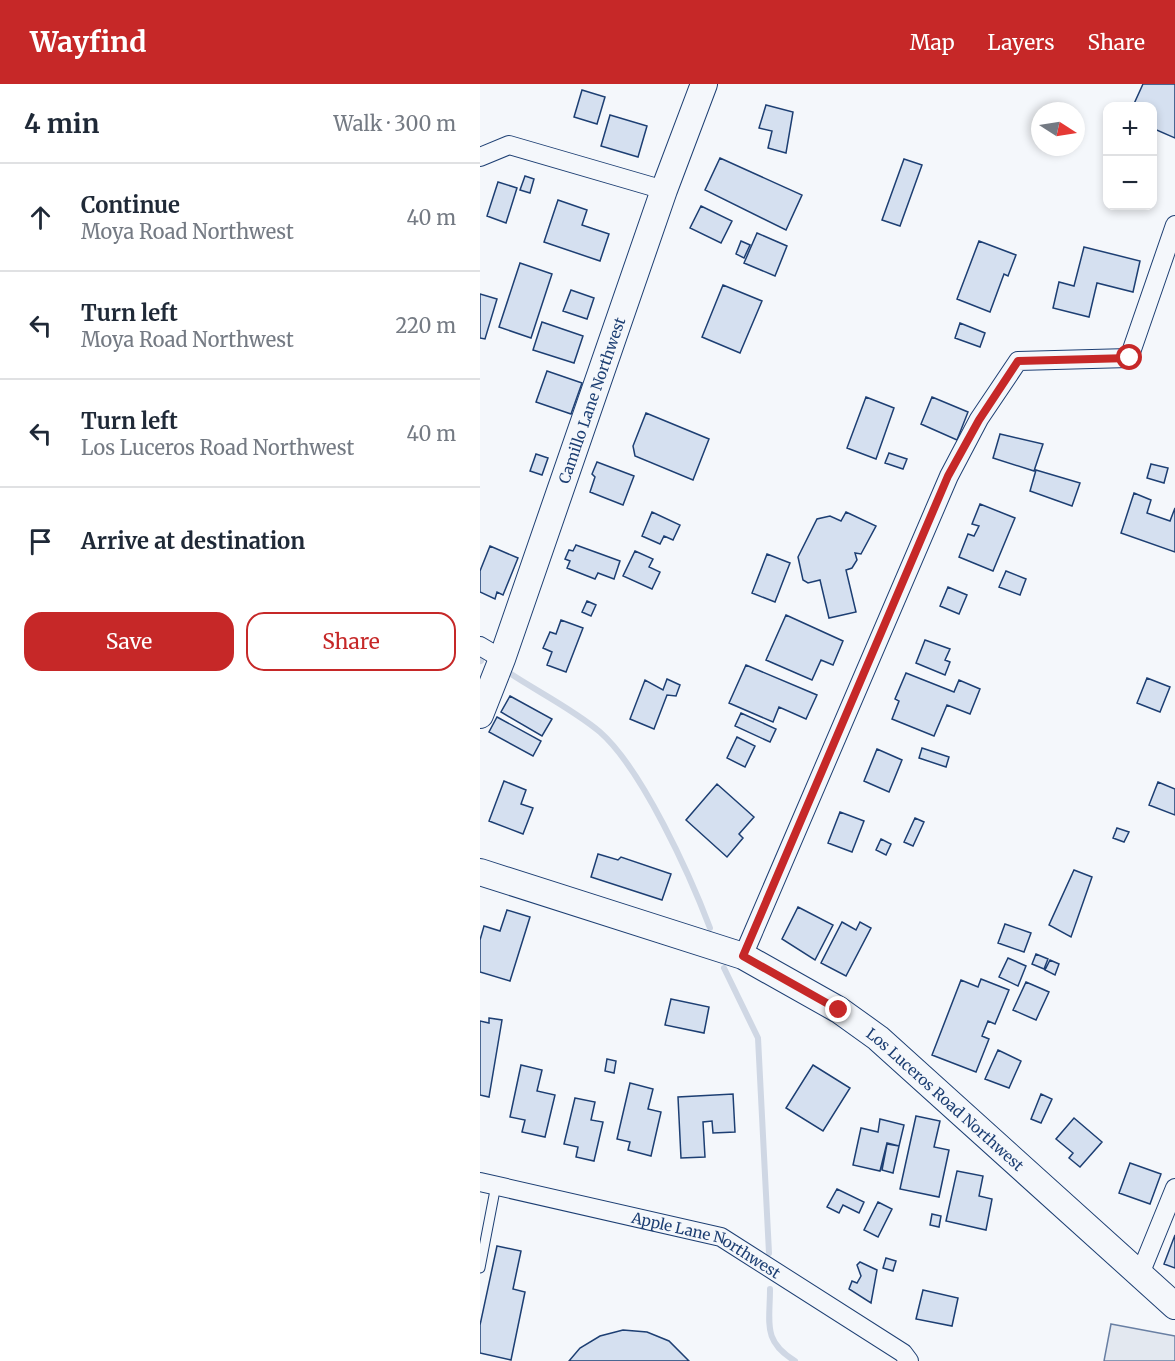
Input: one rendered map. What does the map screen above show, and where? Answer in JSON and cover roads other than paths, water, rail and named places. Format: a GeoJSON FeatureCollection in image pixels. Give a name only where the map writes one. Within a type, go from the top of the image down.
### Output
{"type":"FeatureCollection","features":[{"type":"Feature","properties":{"kind":"street","name":"Camillo Lane Northwest"},"geometry":{"type":"LineString","coordinates":[[480,715],[491,653],[704,84]]}},
{"type":"Feature","properties":{"kind":"street"},"geometry":{"type":"LineString","coordinates":[[480,157],[509,145],[664,190]]}},
{"type":"Feature","properties":{"kind":"street"},"geometry":{"type":"LineString","coordinates":[[743,956],[948,476],[979,420],[1018,361],[1130,358],[1175,225]]}},
{"type":"Feature","properties":{"kind":"street","name":"Los Luceros Road Northwest"},"geometry":{"type":"LineString","coordinates":[[480,872],[743,956],[839,1010],[878,1038],[1175,1306]]}},
{"type":"Feature","properties":{"kind":"street","name":"Apple Lane Northwest"},"geometry":{"type":"LineString","coordinates":[[488,1183],[721,1237],[903,1353],[909,1361]]}},
{"type":"Feature","properties":{"kind":"street"},"geometry":{"type":"LineString","coordinates":[[1140,1275],[1175,1188]]}},
{"type":"Feature","properties":{"kind":"lane"},"geometry":{"type":"LineString","coordinates":[[480,1268],[488,1183]]}},
{"type":"Feature","properties":{"kind":"waterway"},"geometry":{"type":"LineString","coordinates":[[511,674],[579,716],[600,732],[616,749],[648,796],[663,824],[710,928]]}},
{"type":"Feature","properties":{"kind":"waterway"},"geometry":{"type":"LineString","coordinates":[[724,968],[758,1038],[769,1253]]}},
{"type":"Feature","properties":{"kind":"waterway"},"geometry":{"type":"LineString","coordinates":[[770,1289],[770,1330],[777,1346],[795,1361]]}}]}
